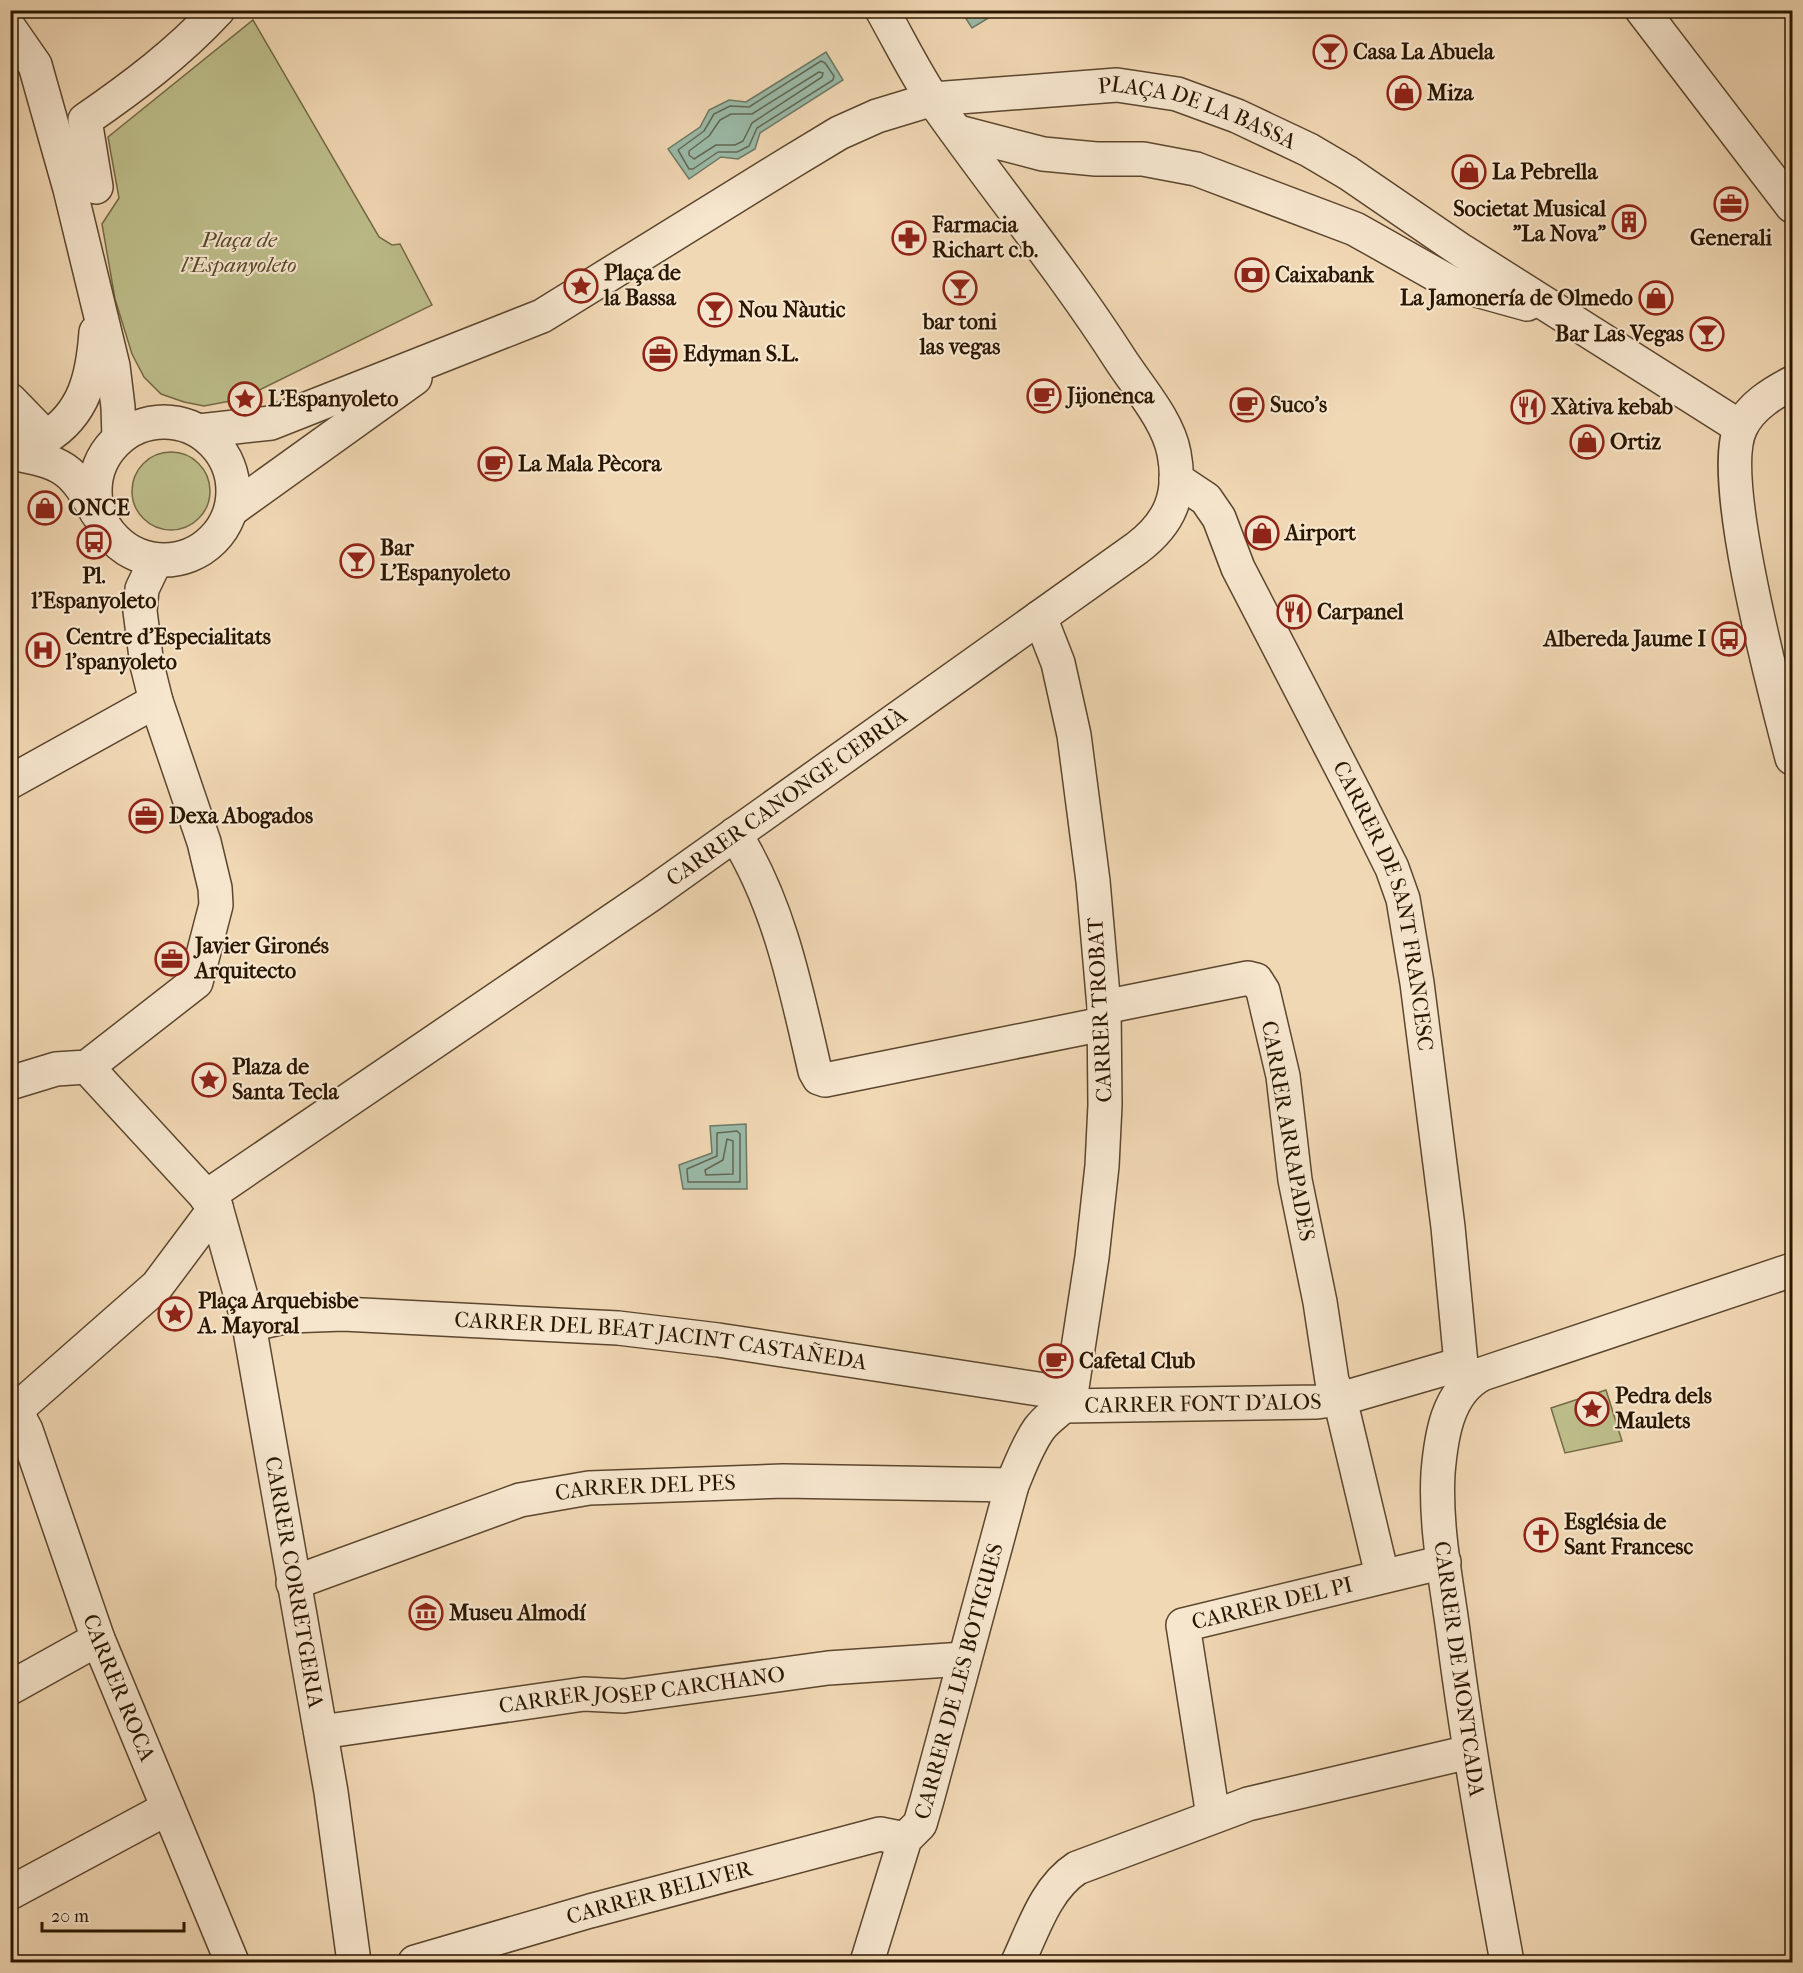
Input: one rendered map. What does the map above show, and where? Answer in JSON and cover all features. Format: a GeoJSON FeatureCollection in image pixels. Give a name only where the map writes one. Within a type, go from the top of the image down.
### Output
{"type":"FeatureCollection","features":[{"type":"Feature","properties":{"kind":"street"},"geometry":{"type":"LineString","coordinates":[[29,10],[35,65],[57,141],[112,366],[118,407],[117,440]]}},
{"type":"Feature","properties":{"kind":"street"},"geometry":{"type":"LineString","coordinates":[[96,187],[85,120],[141,82],[188,43],[218,10]]}},
{"type":"Feature","properties":{"kind":"street"},"geometry":{"type":"LineString","coordinates":[[882,10],[933,99],[1100,328],[1164,427],[1174,452],[1176,478]]}},
{"type":"Feature","properties":{"kind":"street"},"geometry":{"type":"LineString","coordinates":[[1642,10],[1792,206]]}},
{"type":"Feature","properties":{"kind":"street"},"geometry":{"type":"LineString","coordinates":[[10,29],[35,65]]}},
{"type":"Feature","properties":{"kind":"street","name":"PLAÇA DE LA BASSA"},"geometry":{"type":"LineString","coordinates":[[456,348],[542,316],[839,133],[877,116],[933,99],[1117,85],[1177,94],[1237,116],[1309,150],[1348,173],[1432,232],[1558,313],[1740,427]]}},
{"type":"Feature","properties":{"kind":"street"},"geometry":{"type":"LineString","coordinates":[[957,132],[1043,154],[1096,159],[1143,159],[1196,169],[1354,229],[1451,284],[1558,313]]}},
{"type":"Feature","properties":{"kind":"street"},"geometry":{"type":"LineString","coordinates":[[11,453],[46,437],[67,421],[88,390],[94,356],[98,303]]}},
{"type":"Feature","properties":{"kind":"street"},"geometry":{"type":"LineString","coordinates":[[199,431],[271,423],[456,348]]}},
{"type":"Feature","properties":{"kind":"street"},"geometry":{"type":"LineString","coordinates":[[231,510],[456,348]]}},
{"type":"Feature","properties":{"kind":"street"},"geometry":{"type":"LineString","coordinates":[[1792,383],[1758,405],[1740,427],[1736,464],[1742,532],[1772,683],[1792,758]]}},
{"type":"Feature","properties":{"kind":"street"},"geometry":{"type":"LineString","coordinates":[[10,400],[46,437],[98,446],[117,440]]}},
{"type":"Feature","properties":{"kind":"street"},"geometry":{"type":"LineString","coordinates":[[11,453],[47,460],[66,469],[80,482],[100,519],[114,539],[133,553],[156,560],[175,560],[194,554],[210,543],[222,528],[231,510],[234,490],[231,470],[222,451],[199,431],[186,424],[163,421],[139,425],[117,440],[105,454],[96,473],[95,496],[100,519]]}},
{"type":"Feature","properties":{"kind":"street","name":"CARRER CANONGE CEBRIÀ"},"geometry":{"type":"LineString","coordinates":[[211,1202],[365,1088],[496,1002],[1155,534],[1173,504],[1176,478]]}},
{"type":"Feature","properties":{"kind":"street","name":"CARRER DE SANT FRANCESC"},"geometry":{"type":"LineString","coordinates":[[1176,478],[1206,499],[1220,518],[1238,568],[1392,868],[1403,899],[1417,983],[1466,1372]]}},
{"type":"Feature","properties":{"kind":"street"},"geometry":{"type":"LineString","coordinates":[[10,1083],[72,1068],[196,982],[203,963],[216,905],[212,867],[156,701],[147,665],[140,610],[142,589],[156,560]]}},
{"type":"Feature","properties":{"kind":"street","name":"CARRER TROBAT"},"geometry":{"type":"LineString","coordinates":[[1040,617],[1058,663],[1074,735],[1093,880],[1103,1015],[1106,1105],[1102,1166],[1092,1257],[1068,1400]]}},
{"type":"Feature","properties":{"kind":"street"},"geometry":{"type":"LineString","coordinates":[[10,782],[156,701]]}},
{"type":"Feature","properties":{"kind":"street"},"geometry":{"type":"LineString","coordinates":[[735,834],[754,867],[789,959],[815,1071],[819,1078],[825,1080],[1103,1015]]}},
{"type":"Feature","properties":{"kind":"street","name":"CARRER ARRAPADES"},"geometry":{"type":"LineString","coordinates":[[1103,1015],[1248,978],[1256,980],[1263,991],[1283,1076],[1295,1180],[1320,1302],[1332,1381],[1340,1399]]}},
{"type":"Feature","properties":{"kind":"street"},"geometry":{"type":"LineString","coordinates":[[16,1420],[157,1286],[211,1202],[72,1068]]}},
{"type":"Feature","properties":{"kind":"street","name":"CARRER CORRETGERIA"},"geometry":{"type":"LineString","coordinates":[[211,1202],[249,1325],[321,1732],[354,1962]]}},
{"type":"Feature","properties":{"kind":"street","name":"CARRER FONT D'ALOS"},"geometry":{"type":"LineString","coordinates":[[1068,1400],[1305,1402],[1340,1399],[1466,1372],[1792,1270]]}},
{"type":"Feature","properties":{"kind":"street","name":"CARRER DEL BEAT JACINT CASTAÑEDA"},"geometry":{"type":"LineString","coordinates":[[249,1325],[289,1316],[343,1314],[618,1328],[943,1373],[1068,1400]]}},
{"type":"Feature","properties":{"kind":"street","name":"CARRER DE MONTCADA"},"geometry":{"type":"LineString","coordinates":[[1466,1372],[1452,1404],[1441,1455],[1438,1510],[1469,1752],[1507,1962]]}},
{"type":"Feature","properties":{"kind":"street"},"geometry":{"type":"LineString","coordinates":[[1340,1399],[1382,1575]]}},
{"type":"Feature","properties":{"kind":"street","name":"CARRER DE LES BOTIGUES"},"geometry":{"type":"LineString","coordinates":[[867,1962],[905,1839],[920,1824],[1012,1485],[1028,1447],[1040,1427],[1068,1400]]}},
{"type":"Feature","properties":{"kind":"street","name":"CARRER ROCA"},"geometry":{"type":"LineString","coordinates":[[16,1420],[98,1639],[231,1962]]}},
{"type":"Feature","properties":{"kind":"street","name":"CARRER DEL PES"},"geometry":{"type":"LineString","coordinates":[[293,1583],[520,1500],[589,1488],[783,1481],[1012,1485]]}},
{"type":"Feature","properties":{"kind":"street","name":"CARRER DEL PI"},"geometry":{"type":"LineString","coordinates":[[1213,1816],[1183,1625],[1382,1575],[1444,1562]]}},
{"type":"Feature","properties":{"kind":"street"},"geometry":{"type":"LineString","coordinates":[[10,1688],[98,1639]]}},
{"type":"Feature","properties":{"kind":"street","name":"CARRER JOSEP CARCHANO"},"geometry":{"type":"LineString","coordinates":[[321,1732],[584,1694],[624,1696],[828,1668],[964,1659]]}},
{"type":"Feature","properties":{"kind":"street"},"geometry":{"type":"LineString","coordinates":[[1018,1962],[1047,1901],[1064,1876],[1077,1868],[1213,1816],[1306,1788],[1469,1752]]}},
{"type":"Feature","properties":{"kind":"street"},"geometry":{"type":"LineString","coordinates":[[10,1893],[168,1808]]}},
{"type":"Feature","properties":{"kind":"street","name":"CARRER BELLVER"},"geometry":{"type":"LineString","coordinates":[[415,1962],[590,1911],[880,1834],[905,1839]]}},
{"type":"Feature","properties":{"kind":"green space","name":"Plaça de l'Espanyoleto"},"geometry":{"type":"Polygon","coordinates":[[[253,20],[379,237],[392,245],[400,244],[432,305],[241,399],[204,406],[161,394],[144,377],[132,354],[115,299],[102,224],[119,198],[108,137],[253,20]]]}},
{"type":"Feature","properties":{"kind":"green space"},"geometry":{"type":"Polygon","coordinates":[[[171,452],[186,455],[198,464],[207,476],[210,491],[207,506],[198,518],[186,527],[171,530],[156,527],[144,518],[135,506],[132,491],[135,476],[144,464],[156,455],[171,452]]]}},
{"type":"Feature","properties":{"kind":"green space"},"geometry":{"type":"Polygon","coordinates":[[[1606,1390],[1622,1441],[1565,1453],[1551,1408],[1606,1390]]]}},
{"type":"Feature","properties":{"kind":"water"},"geometry":{"type":"Polygon","coordinates":[[[961,11],[1000,11],[972,28],[961,11]]]}},
{"type":"Feature","properties":{"kind":"water"},"geometry":{"type":"Polygon","coordinates":[[[826,52],[843,80],[760,133],[755,149],[738,159],[721,157],[689,179],[668,149],[700,127],[709,110],[729,100],[746,102],[826,52]]]}},
{"type":"Feature","properties":{"kind":"water"},"geometry":{"type":"Polygon","coordinates":[[[746,1124],[747,1189],[683,1189],[679,1165],[712,1153],[710,1126],[746,1124]]]}},
{"type":"Feature","properties":{"kind":"place","name":"Casa La Abuela"},"geometry":{"type":"Point","coordinates":[1330,52]}},
{"type":"Feature","properties":{"kind":"place","name":"Miza"},"geometry":{"type":"Point","coordinates":[1404,93]}},
{"type":"Feature","properties":{"kind":"place","name":"La Pebrella"},"geometry":{"type":"Point","coordinates":[1469,172]}},
{"type":"Feature","properties":{"kind":"place","name":"Generali"},"geometry":{"type":"Point","coordinates":[1731,204]}},
{"type":"Feature","properties":{"kind":"place","name":"Societat Musical \"La Nova\""},"geometry":{"type":"Point","coordinates":[1629,222]}},
{"type":"Feature","properties":{"kind":"place","name":"Farmacia Richart c.b."},"geometry":{"type":"Point","coordinates":[909,238]}},
{"type":"Feature","properties":{"kind":"place","name":"Caixabank"},"geometry":{"type":"Point","coordinates":[1252,275]}},
{"type":"Feature","properties":{"kind":"place","name":"Plaça de la Bassa"},"geometry":{"type":"Point","coordinates":[581,286]}},
{"type":"Feature","properties":{"kind":"place","name":"bar toni las vegas"},"geometry":{"type":"Point","coordinates":[960,288]}},
{"type":"Feature","properties":{"kind":"place","name":"La Jamonería de Olmedo"},"geometry":{"type":"Point","coordinates":[1656,298]}},
{"type":"Feature","properties":{"kind":"place","name":"Nou Nàutic"},"geometry":{"type":"Point","coordinates":[715,310]}},
{"type":"Feature","properties":{"kind":"place","name":"Bar Las Vegas"},"geometry":{"type":"Point","coordinates":[1707,334]}},
{"type":"Feature","properties":{"kind":"place","name":"Edyman S.L."},"geometry":{"type":"Point","coordinates":[660,354]}},
{"type":"Feature","properties":{"kind":"place","name":"Jijonenca"},"geometry":{"type":"Point","coordinates":[1044,396]}},
{"type":"Feature","properties":{"kind":"place","name":"L'Espanyoleto"},"geometry":{"type":"Point","coordinates":[245,399]}},
{"type":"Feature","properties":{"kind":"place","name":"Suco's"},"geometry":{"type":"Point","coordinates":[1247,405]}},
{"type":"Feature","properties":{"kind":"place","name":"Xàtiva kebab"},"geometry":{"type":"Point","coordinates":[1528,407]}},
{"type":"Feature","properties":{"kind":"place","name":"Ortiz"},"geometry":{"type":"Point","coordinates":[1587,442]}},
{"type":"Feature","properties":{"kind":"place","name":"La Mala Pècora"},"geometry":{"type":"Point","coordinates":[495,464]}},
{"type":"Feature","properties":{"kind":"place","name":"ONCE"},"geometry":{"type":"Point","coordinates":[45,508]}},
{"type":"Feature","properties":{"kind":"place","name":"Airport"},"geometry":{"type":"Point","coordinates":[1262,533]}},
{"type":"Feature","properties":{"kind":"place","name":"Pl. l'Espanyoleto"},"geometry":{"type":"Point","coordinates":[94,542]}},
{"type":"Feature","properties":{"kind":"place","name":"Bar L'Espanyoleto"},"geometry":{"type":"Point","coordinates":[357,561]}},
{"type":"Feature","properties":{"kind":"place","name":"Carpanel"},"geometry":{"type":"Point","coordinates":[1294,612]}},
{"type":"Feature","properties":{"kind":"place","name":"Albereda Jaume I"},"geometry":{"type":"Point","coordinates":[1729,639]}},
{"type":"Feature","properties":{"kind":"place","name":"Centre d'Especialitats l'spanyoleto"},"geometry":{"type":"Point","coordinates":[43,650]}},
{"type":"Feature","properties":{"kind":"place","name":"Dexa Abogados"},"geometry":{"type":"Point","coordinates":[146,816]}},
{"type":"Feature","properties":{"kind":"place","name":"Javier Gironés Arquitecto"},"geometry":{"type":"Point","coordinates":[172,959]}},
{"type":"Feature","properties":{"kind":"place","name":"Plaza de Santa Tecla"},"geometry":{"type":"Point","coordinates":[209,1080]}},
{"type":"Feature","properties":{"kind":"place","name":"Plaça Arquebisbe A. Mayoral"},"geometry":{"type":"Point","coordinates":[175,1314]}},
{"type":"Feature","properties":{"kind":"place","name":"Cafetal Club"},"geometry":{"type":"Point","coordinates":[1056,1361]}},
{"type":"Feature","properties":{"kind":"place","name":"Pedra dels Maulets"},"geometry":{"type":"Point","coordinates":[1592,1409]}},
{"type":"Feature","properties":{"kind":"place","name":"Església de Sant Francesc"},"geometry":{"type":"Point","coordinates":[1541,1535]}},
{"type":"Feature","properties":{"kind":"place","name":"Museu Almodí"},"geometry":{"type":"Point","coordinates":[426,1613]}}]}
